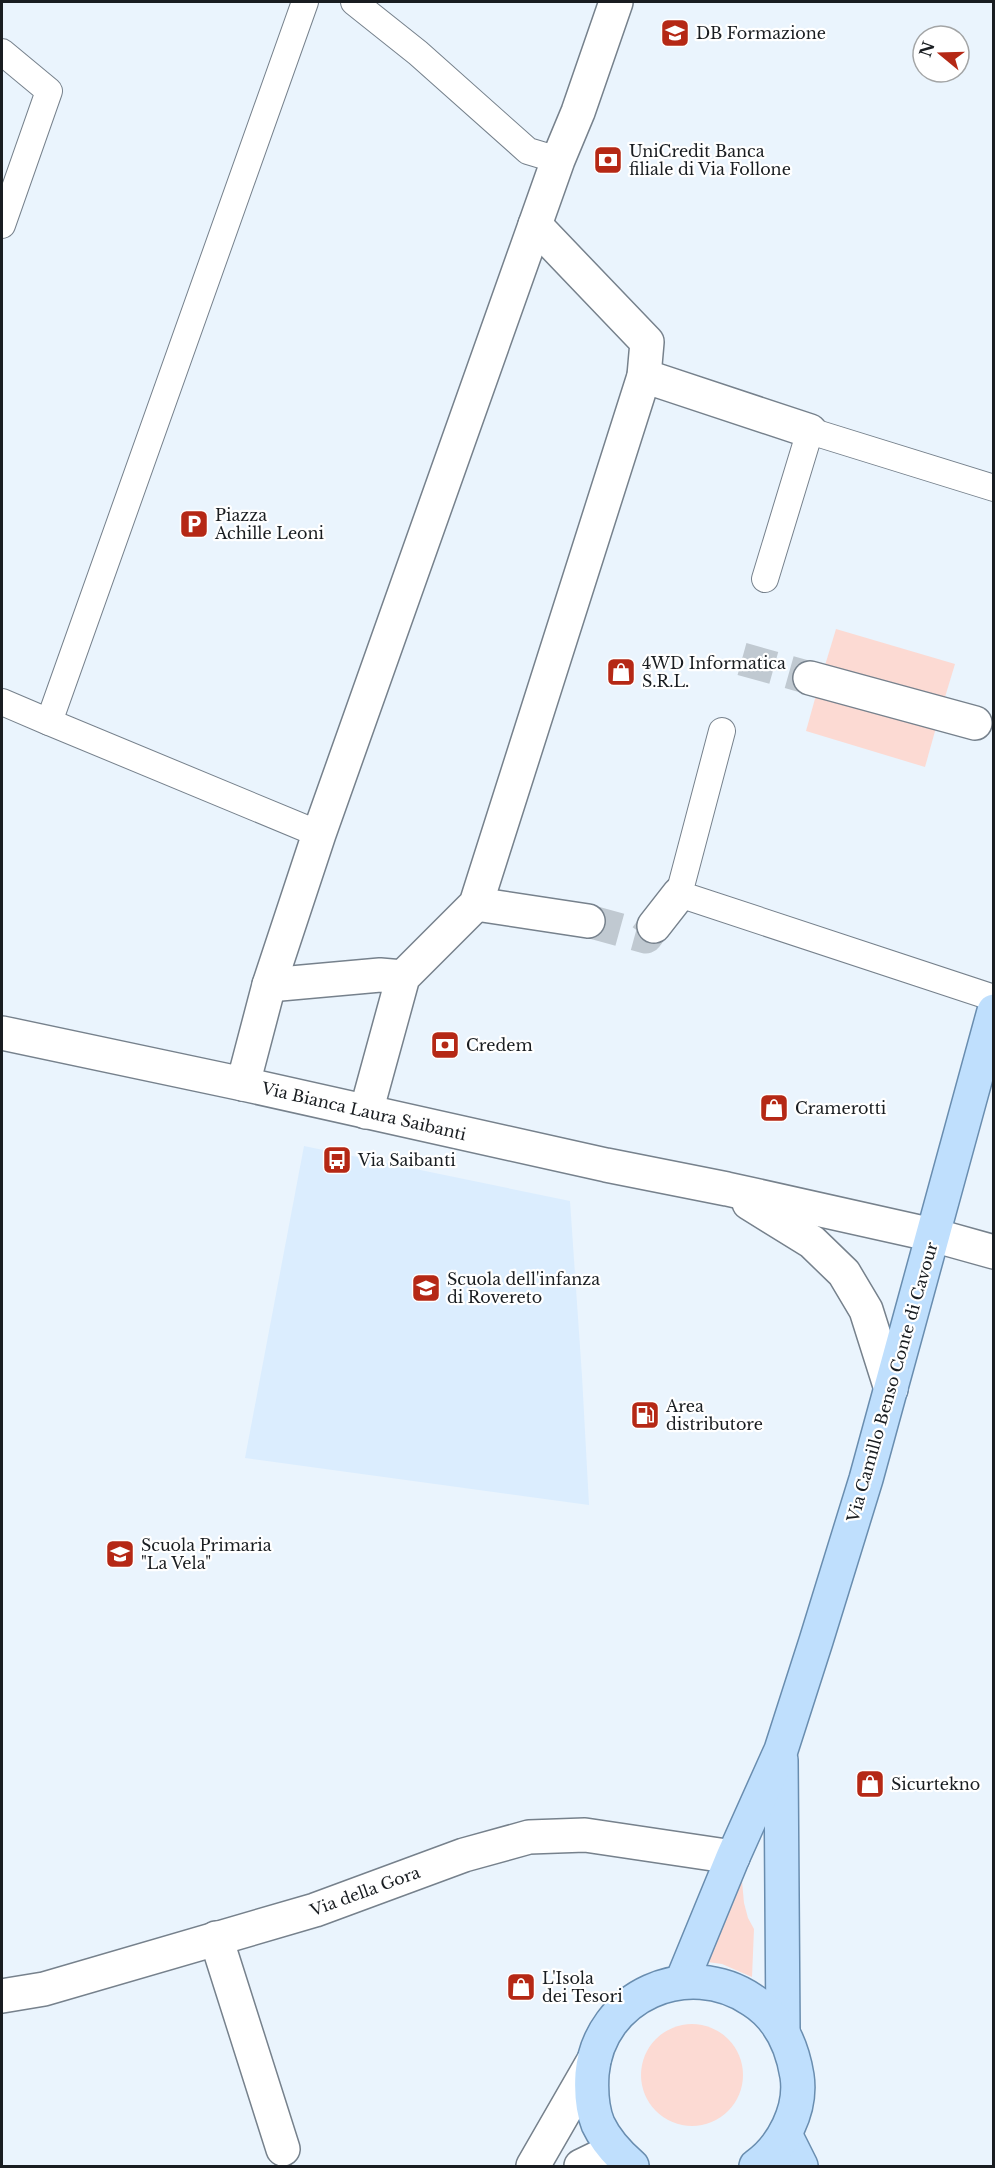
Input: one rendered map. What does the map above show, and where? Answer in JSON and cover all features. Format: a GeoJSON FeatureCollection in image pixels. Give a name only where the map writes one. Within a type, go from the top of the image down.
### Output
{"type":"FeatureCollection","features":[{"type":"Feature","properties":{"kind":"main road","name":"Via Camillo Benso Conte di Cavour"},"geometry":{"type":"LineString","coordinates":[[682,1982],[733,1857],[781,1750],[866,1479],[993,1011]]}},
{"type":"Feature","properties":{"kind":"main road","name":"Via Camillo Benso Conte di Cavour"},"geometry":{"type":"LineString","coordinates":[[781,1750],[783,2031]]}},
{"type":"Feature","properties":{"kind":"main road","name":"Via Camillo Benso Conte di Cavour"},"geometry":{"type":"LineString","coordinates":[[623,2158],[598,2122],[591,2091],[594,2060],[601,2040],[611,2022],[626,2007],[652,1990],[682,1982],[711,1982],[740,1991],[764,2008],[783,2031],[794,2055],[798,2082],[795,2109],[785,2134],[767,2158],[756,2166]]}},
{"type":"Feature","properties":{"kind":"main road"},"geometry":{"type":"LineString","coordinates":[[785,2134],[801,2166]]}},
{"type":"Feature","properties":{"kind":"street"},"geometry":{"type":"LineString","coordinates":[[243,1084],[269,985],[319,834],[616,2]]}},
{"type":"Feature","properties":{"kind":"street"},"geometry":{"type":"LineString","coordinates":[[366,1112],[403,977],[476,904],[644,376],[647,342],[535,225]]}},
{"type":"Feature","properties":{"kind":"street"},"geometry":{"type":"LineString","coordinates":[[644,376],[810,431]]}},
{"type":"Feature","properties":{"kind":"street"},"geometry":{"type":"LineString","coordinates":[[810,678],[975,723]]}},
{"type":"Feature","properties":{"kind":"street"},"geometry":{"type":"LineString","coordinates":[[654,926],[679,894]]}},
{"type":"Feature","properties":{"kind":"street"},"geometry":{"type":"LineString","coordinates":[[476,904],[588,921]]}},
{"type":"Feature","properties":{"kind":"street"},"geometry":{"type":"LineString","coordinates":[[269,985],[380,975],[403,977]]}},
{"type":"Feature","properties":{"kind":"street","name":"Via Bianca Laura Saibanti"},"geometry":{"type":"LineString","coordinates":[[2,1033],[606,1165],[727,1189],[933,1235],[993,1252]]}},
{"type":"Feature","properties":{"kind":"street","name":"Via Bianca Laura Saibanti"},"geometry":{"type":"LineString","coordinates":[[727,1189],[812,1242],[844,1273],[866,1310],[891,1389]]}},
{"type":"Feature","properties":{"kind":"street","name":"Via della Gora"},"geometry":{"type":"LineString","coordinates":[[2,1996],[44,1989],[315,1911],[464,1854],[529,1837],[585,1835],[733,1857]]}},
{"type":"Feature","properties":{"kind":"street"},"geometry":{"type":"LineString","coordinates":[[216,1938],[283,2149]]}},
{"type":"Feature","properties":{"kind":"street","name":"Via Camillo Benso Conte di Cavour"},"geometry":{"type":"LineString","coordinates":[[534,2166],[594,2060]]}},
{"type":"Feature","properties":{"kind":"street","name":"Via Camillo Benso Conte di Cavour"},"geometry":{"type":"LineString","coordinates":[[581,2166],[623,2158]]}},
{"type":"Feature","properties":{"kind":"lane"},"geometry":{"type":"LineString","coordinates":[[49,722],[304,2]]}},
{"type":"Feature","properties":{"kind":"lane"},"geometry":{"type":"LineString","coordinates":[[354,2],[418,53],[528,151],[558,160]]}},
{"type":"Feature","properties":{"kind":"lane"},"geometry":{"type":"LineString","coordinates":[[2,52],[49,91],[2,225]]}},
{"type":"Feature","properties":{"kind":"lane"},"geometry":{"type":"LineString","coordinates":[[765,579],[810,431],[993,488]]}},
{"type":"Feature","properties":{"kind":"lane"},"geometry":{"type":"LineString","coordinates":[[2,702],[319,834]]}},
{"type":"Feature","properties":{"kind":"lane"},"geometry":{"type":"LineString","coordinates":[[722,731],[679,894],[993,998]]}},
{"type":"Feature","properties":{"kind":"shaded area"},"geometry":{"type":"Polygon","coordinates":[[[836,629],[955,664],[942,707],[823,672],[836,629]]]}},
{"type":"Feature","properties":{"kind":"shaded area"},"geometry":{"type":"Polygon","coordinates":[[[818,688],[937,724],[925,767],[806,731],[818,688]]]}},
{"type":"Feature","properties":{"kind":"shaded area","name":"Scuola dell'infanza di Rovereto"},"geometry":{"type":"Polygon","coordinates":[[[304,1146],[570,1201],[589,1505],[245,1458],[304,1146]]]}},
{"type":"Feature","properties":{"kind":"shaded area"},"geometry":{"type":"Polygon","coordinates":[[[738,1881],[742,1881],[744,1903],[754,1929],[752,1977],[722,1964],[700,1961],[738,1881]]]}},
{"type":"Feature","properties":{"kind":"shaded area"},"geometry":{"type":"Polygon","coordinates":[[[692,2024],[711,2028],[728,2039],[739,2056],[743,2075],[739,2094],[728,2111],[711,2122],[692,2126],[673,2122],[656,2111],[645,2094],[641,2075],[645,2056],[656,2039],[673,2028],[692,2024]]]}},
{"type":"Feature","properties":{"kind":"tunnel"},"geometry":{"type":"LineString","coordinates":[[742,659],[810,678]]}},
{"type":"Feature","properties":{"kind":"tunnel"},"geometry":{"type":"LineString","coordinates":[[588,921],[646,937],[654,926]]}},
{"type":"Feature","properties":{"kind":"place","name":"DB Formazione"},"geometry":{"type":"Point","coordinates":[675,33]}},
{"type":"Feature","properties":{"kind":"place","name":"UniCredit Banca filiale di Via Follone"},"geometry":{"type":"Point","coordinates":[608,160]}},
{"type":"Feature","properties":{"kind":"place","name":"Piazza Achille Leoni"},"geometry":{"type":"Point","coordinates":[194,524]}},
{"type":"Feature","properties":{"kind":"place","name":"4WD Informatica S.R.L."},"geometry":{"type":"Point","coordinates":[621,672]}},
{"type":"Feature","properties":{"kind":"place","name":"Credem"},"geometry":{"type":"Point","coordinates":[445,1045]}},
{"type":"Feature","properties":{"kind":"place","name":"Cramerotti"},"geometry":{"type":"Point","coordinates":[774,1108]}},
{"type":"Feature","properties":{"kind":"place","name":"Via Saibanti"},"geometry":{"type":"Point","coordinates":[337,1160]}},
{"type":"Feature","properties":{"kind":"place","name":"Scuola dell'infanza di Rovereto"},"geometry":{"type":"Point","coordinates":[426,1288]}},
{"type":"Feature","properties":{"kind":"place","name":"Area distributore"},"geometry":{"type":"Point","coordinates":[645,1415]}},
{"type":"Feature","properties":{"kind":"place","name":"Scuola Primaria \"La Vela\""},"geometry":{"type":"Point","coordinates":[120,1554]}},
{"type":"Feature","properties":{"kind":"place","name":"Sicurtekno"},"geometry":{"type":"Point","coordinates":[870,1784]}},
{"type":"Feature","properties":{"kind":"place","name":"L'Isola dei Tesori"},"geometry":{"type":"Point","coordinates":[521,1987]}}]}
